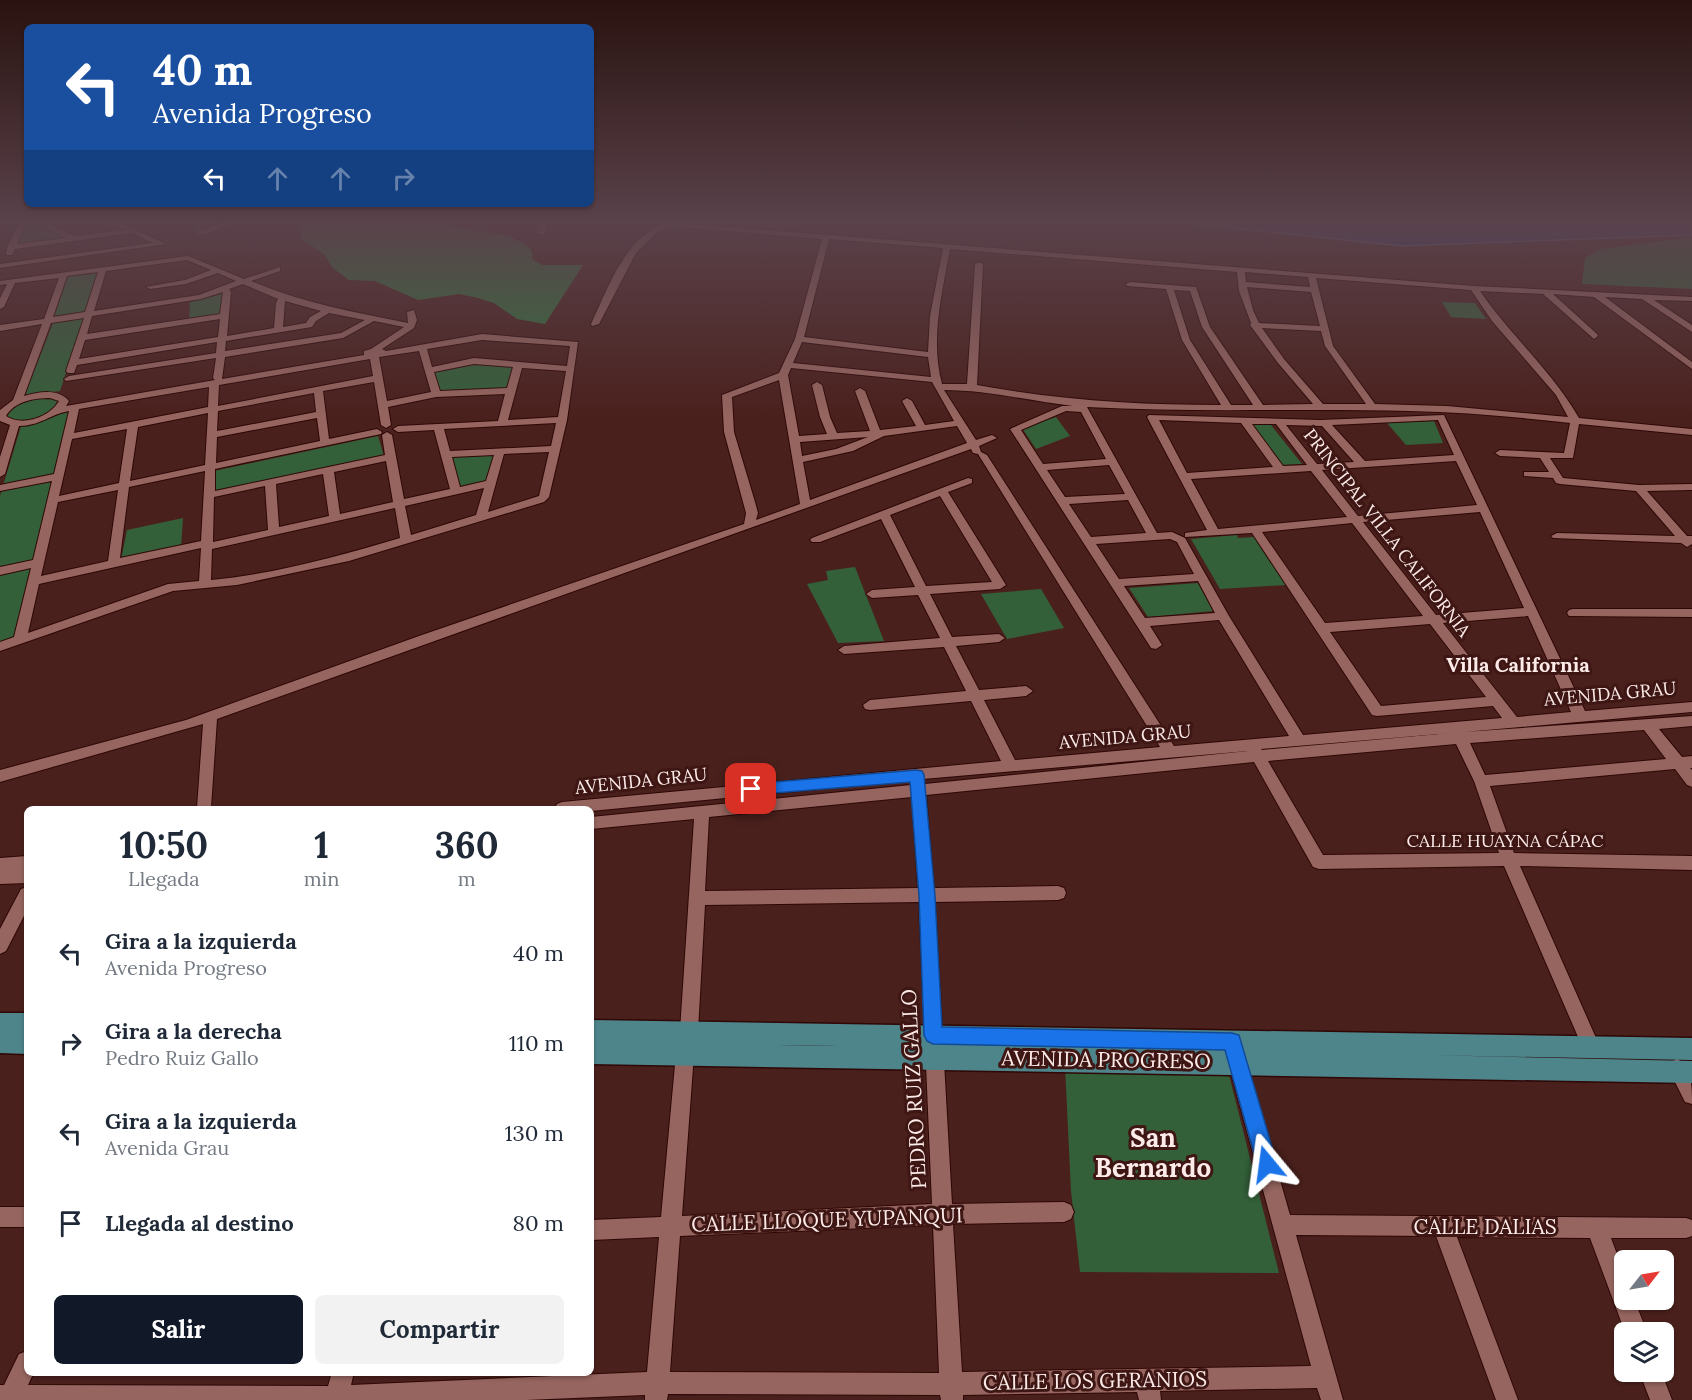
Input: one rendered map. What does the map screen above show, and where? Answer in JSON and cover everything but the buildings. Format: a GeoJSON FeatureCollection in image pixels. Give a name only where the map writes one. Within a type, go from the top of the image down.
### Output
{"type":"FeatureCollection","features":[{"type":"Feature","properties":{"kind":"main road"},"geometry":{"type":"LineString","coordinates":[[0,1023],[24,1023]]}},
{"type":"Feature","properties":{"kind":"main road","name":"AVENIDA PROGRESO"},"geometry":{"type":"LineString","coordinates":[[594,1031],[688,1031],[934,1046],[1235,1052],[1685,1072]]}},
{"type":"Feature","properties":{"kind":"main road"},"geometry":{"type":"LineString","coordinates":[[0,1042],[24,1043]]}},
{"type":"Feature","properties":{"kind":"main road","name":"AVENIDA PROGRESO"},"geometry":{"type":"LineString","coordinates":[[594,1053],[685,1054],[934,1046]]}},
{"type":"Feature","properties":{"kind":"main road","name":"AVENIDA PROGRESO"},"geometry":{"type":"LineString","coordinates":[[1235,1052],[1591,1047],[1692,1049]]}},
{"type":"Feature","properties":{"kind":"street"},"geometry":{"type":"LineString","coordinates":[[0,307],[9,288]]}},
{"type":"Feature","properties":{"kind":"street"},"geometry":{"type":"LineString","coordinates":[[59,288],[21,400],[3,412],[3,420],[8,424],[35,421],[64,404],[482,337]]}},
{"type":"Feature","properties":{"kind":"street"},"geometry":{"type":"LineString","coordinates":[[20,640],[68,436],[65,393],[97,288]]}},
{"type":"Feature","properties":{"kind":"street"},"geometry":{"type":"LineString","coordinates":[[145,306],[149,288]]}},
{"type":"Feature","properties":{"kind":"street"},"geometry":{"type":"LineString","coordinates":[[258,288],[283,298],[328,310],[411,326]]}},
{"type":"Feature","properties":{"kind":"street"},"geometry":{"type":"LineString","coordinates":[[595,324],[613,288]]}},
{"type":"Feature","properties":{"kind":"street"},"geometry":{"type":"LineString","coordinates":[[806,506],[797,460],[785,370],[799,339],[812,288]]}},
{"type":"Feature","properties":{"kind":"street"},"geometry":{"type":"LineString","coordinates":[[940,288],[932,355],[937,383],[960,423],[1171,753]]}},
{"type":"Feature","properties":{"kind":"street"},"geometry":{"type":"LineString","coordinates":[[972,387],[978,288]]}},
{"type":"Feature","properties":{"kind":"street"},"geometry":{"type":"LineString","coordinates":[[1169,288],[1186,340],[1227,407]]}},
{"type":"Feature","properties":{"kind":"street"},"geometry":{"type":"LineString","coordinates":[[1185,288],[1193,289],[1206,327],[1261,409]]}},
{"type":"Feature","properties":{"kind":"street"},"geometry":{"type":"LineString","coordinates":[[1243,288],[1254,325],[1321,408]]}},
{"type":"Feature","properties":{"kind":"street"},"geometry":{"type":"LineString","coordinates":[[1295,288],[1316,290],[1324,329],[1334,353],[1373,408]]}},
{"type":"Feature","properties":{"kind":"street"},"geometry":{"type":"LineString","coordinates":[[1474,288],[1495,319],[1560,394],[1575,420],[1569,456],[1500,453]]}},
{"type":"Feature","properties":{"kind":"street"},"geometry":{"type":"LineString","coordinates":[[1480,288],[1692,299]]}},
{"type":"Feature","properties":{"kind":"street"},"geometry":{"type":"LineString","coordinates":[[0,328],[201,297],[225,289],[227,292],[223,338],[213,409],[204,583]]}},
{"type":"Feature","properties":{"kind":"street"},"geometry":{"type":"LineString","coordinates":[[1546,292],[1594,336]]}},
{"type":"Feature","properties":{"kind":"street"},"geometry":{"type":"LineString","coordinates":[[1596,294],[1692,366]]}},
{"type":"Feature","properties":{"kind":"street"},"geometry":{"type":"LineString","coordinates":[[278,330],[280,303],[283,298]]}},
{"type":"Feature","properties":{"kind":"street"},"geometry":{"type":"LineString","coordinates":[[1648,298],[1692,305]]}},
{"type":"Feature","properties":{"kind":"street"},"geometry":{"type":"LineString","coordinates":[[1648,298],[1692,329]]}},
{"type":"Feature","properties":{"kind":"street"},"geometry":{"type":"LineString","coordinates":[[310,363],[309,325],[313,319],[328,310]]}},
{"type":"Feature","properties":{"kind":"street"},"geometry":{"type":"LineString","coordinates":[[216,381],[374,351],[411,326],[413,320],[411,312]]}},
{"type":"Feature","properties":{"kind":"street"},"geometry":{"type":"LineString","coordinates":[[81,339],[225,316]]}},
{"type":"Feature","properties":{"kind":"street"},"geometry":{"type":"LineString","coordinates":[[69,379],[310,340],[350,332],[372,319]]}},
{"type":"Feature","properties":{"kind":"street"},"geometry":{"type":"LineString","coordinates":[[74,363],[309,325]]}},
{"type":"Feature","properties":{"kind":"street"},"geometry":{"type":"LineString","coordinates":[[1254,325],[1324,329]]}},
{"type":"Feature","properties":{"kind":"street"},"geometry":{"type":"LineString","coordinates":[[0,647],[163,589],[237,581],[349,557],[544,497],[562,420],[575,344],[460,337]]}},
{"type":"Feature","properties":{"kind":"street"},"geometry":{"type":"LineString","coordinates":[[799,339],[932,355]]}},
{"type":"Feature","properties":{"kind":"street"},"geometry":{"type":"LineString","coordinates":[[374,356],[390,347]]}},
{"type":"Feature","properties":{"kind":"street"},"geometry":{"type":"LineString","coordinates":[[422,347],[436,394]]}},
{"type":"Feature","properties":{"kind":"street"},"geometry":{"type":"LineString","coordinates":[[374,356],[382,405],[383,431],[391,457],[406,541]]}},
{"type":"Feature","properties":{"kind":"street"},"geometry":{"type":"LineString","coordinates":[[429,370],[474,361],[570,369]]}},
{"type":"Feature","properties":{"kind":"street"},"geometry":{"type":"LineString","coordinates":[[502,423],[518,365]]}},
{"type":"Feature","properties":{"kind":"street"},"geometry":{"type":"LineString","coordinates":[[754,388],[785,370],[972,387],[1057,402],[1261,409],[1373,408],[1510,413],[1692,432]]}},
{"type":"Feature","properties":{"kind":"street"},"geometry":{"type":"LineString","coordinates":[[68,436],[378,378]]}},
{"type":"Feature","properties":{"kind":"street"},"geometry":{"type":"LineString","coordinates":[[818,385],[825,417],[833,435]]}},
{"type":"Feature","properties":{"kind":"street"},"geometry":{"type":"LineString","coordinates":[[749,526],[752,513],[729,432],[727,395],[754,388],[787,393]]}},
{"type":"Feature","properties":{"kind":"street"},"geometry":{"type":"LineString","coordinates":[[318,390],[325,443]]}},
{"type":"Feature","properties":{"kind":"street"},"geometry":{"type":"LineString","coordinates":[[382,405],[436,394],[511,391]]}},
{"type":"Feature","properties":{"kind":"street"},"geometry":{"type":"LineString","coordinates":[[860,391],[880,433]]}},
{"type":"Feature","properties":{"kind":"street"},"geometry":{"type":"LineString","coordinates":[[0,403],[44,395],[64,404]]}},
{"type":"Feature","properties":{"kind":"street"},"geometry":{"type":"LineString","coordinates":[[907,401],[922,428]]}},
{"type":"Feature","properties":{"kind":"street"},"geometry":{"type":"LineString","coordinates":[[1153,536],[1084,409],[1065,408],[1015,429],[1156,645]]}},
{"type":"Feature","properties":{"kind":"street"},"geometry":{"type":"LineString","coordinates":[[212,435],[321,414]]}},
{"type":"Feature","properties":{"kind":"street","name":"PRINCIPAL VILLA CALIFORNIA"},"geometry":{"type":"LineString","coordinates":[[1184,476],[1152,417],[1278,422],[1441,417],[1580,716]]}},
{"type":"Feature","properties":{"kind":"street"},"geometry":{"type":"LineString","coordinates":[[54,500],[383,431],[395,433],[398,429],[562,420]]}},
{"type":"Feature","properties":{"kind":"street"},"geometry":{"type":"LineString","coordinates":[[1244,420],[1280,470]]}},
{"type":"Feature","properties":{"kind":"street","name":"PRINCIPAL VILLA CALIFORNIA"},"geometry":{"type":"LineString","coordinates":[[1278,422],[1514,722]]}},
{"type":"Feature","properties":{"kind":"street"},"geometry":{"type":"LineString","coordinates":[[1324,422],[1362,464]]}},
{"type":"Feature","properties":{"kind":"street"},"geometry":{"type":"LineString","coordinates":[[794,439],[880,433],[960,423]]}},
{"type":"Feature","properties":{"kind":"street"},"geometry":{"type":"LineString","coordinates":[[0,474],[8,424]]}},
{"type":"Feature","properties":{"kind":"street"},"geometry":{"type":"LineString","coordinates":[[112,564],[133,424]]}},
{"type":"Feature","properties":{"kind":"street"},"geometry":{"type":"LineString","coordinates":[[438,426],[456,491]]}},
{"type":"Feature","properties":{"kind":"street"},"geometry":{"type":"LineString","coordinates":[[797,460],[853,448],[880,433]]}},
{"type":"Feature","properties":{"kind":"street"},"geometry":{"type":"LineString","coordinates":[[0,776],[210,716],[423,639],[806,506],[978,451],[992,438]]}},
{"type":"Feature","properties":{"kind":"street"},"geometry":{"type":"LineString","coordinates":[[447,454],[555,449]]}},
{"type":"Feature","properties":{"kind":"street"},"geometry":{"type":"LineString","coordinates":[[481,518],[500,452]]}},
{"type":"Feature","properties":{"kind":"street"},"geometry":{"type":"LineString","coordinates":[[1543,455],[1558,478]]}},
{"type":"Feature","properties":{"kind":"street"},"geometry":{"type":"LineString","coordinates":[[208,495],[391,457]]}},
{"type":"Feature","properties":{"kind":"street"},"geometry":{"type":"LineString","coordinates":[[1214,532],[1184,476],[1460,458]]}},
{"type":"Feature","properties":{"kind":"street"},"geometry":{"type":"LineString","coordinates":[[1038,466],[1112,462]]}},
{"type":"Feature","properties":{"kind":"street"},"geometry":{"type":"LineString","coordinates":[[328,470],[335,518]]}},
{"type":"Feature","properties":{"kind":"street"},"geometry":{"type":"LineString","coordinates":[[1528,474],[1639,488],[1692,487]]}},
{"type":"Feature","properties":{"kind":"street"},"geometry":{"type":"LineString","coordinates":[[0,488],[59,476]]}},
{"type":"Feature","properties":{"kind":"street"},"geometry":{"type":"LineString","coordinates":[[816,540],[968,481]]}},
{"type":"Feature","properties":{"kind":"street"},"geometry":{"type":"LineString","coordinates":[[270,482],[274,532]]}},
{"type":"Feature","properties":{"kind":"street"},"geometry":{"type":"LineString","coordinates":[[35,581],[274,532],[491,483]]}},
{"type":"Feature","properties":{"kind":"street"},"geometry":{"type":"LineString","coordinates":[[1639,488],[1689,543]]}},
{"type":"Feature","properties":{"kind":"street"},"geometry":{"type":"LineString","coordinates":[[872,594],[1000,585],[942,491]]}},
{"type":"Feature","properties":{"kind":"street"},"geometry":{"type":"LineString","coordinates":[[1061,501],[1130,497]]}},
{"type":"Feature","properties":{"kind":"street"},"geometry":{"type":"LineString","coordinates":[[1189,535],[1484,508]]}},
{"type":"Feature","properties":{"kind":"street"},"geometry":{"type":"LineString","coordinates":[[884,514],[1011,767]]}},
{"type":"Feature","properties":{"kind":"street"},"geometry":{"type":"LineString","coordinates":[[1255,529],[1377,711],[1496,700]]}},
{"type":"Feature","properties":{"kind":"street"},"geometry":{"type":"LineString","coordinates":[[1088,541],[1172,535],[1181,540],[1299,741]]}},
{"type":"Feature","properties":{"kind":"street"},"geometry":{"type":"LineString","coordinates":[[1557,536],[1689,543]]}},
{"type":"Feature","properties":{"kind":"street"},"geometry":{"type":"LineString","coordinates":[[0,571],[39,562]]}},
{"type":"Feature","properties":{"kind":"street"},"geometry":{"type":"LineString","coordinates":[[1116,584],[1201,577]]}},
{"type":"Feature","properties":{"kind":"street"},"geometry":{"type":"LineString","coordinates":[[1321,628],[1532,612]]}},
{"type":"Feature","properties":{"kind":"street"},"geometry":{"type":"LineString","coordinates":[[1573,613],[1692,613]]}},
{"type":"Feature","properties":{"kind":"street"},"geometry":{"type":"LineString","coordinates":[[1141,623],[1224,616]]}},
{"type":"Feature","properties":{"kind":"street"},"geometry":{"type":"LineString","coordinates":[[844,650],[999,638]]}},
{"type":"Feature","properties":{"kind":"street"},"geometry":{"type":"LineString","coordinates":[[870,705],[1026,691]]}},
{"type":"Feature","properties":{"kind":"street","name":"AVENIDA GRAU"},"geometry":{"type":"LineString","coordinates":[[582,806],[821,782],[918,783],[1457,732],[1514,722],[1692,707]]}},
{"type":"Feature","properties":{"kind":"street"},"geometry":{"type":"LineString","coordinates":[[204,806],[210,716]]}},
{"type":"Feature","properties":{"kind":"street","name":"AVENIDA GRAU"},"geometry":{"type":"LineString","coordinates":[[594,823],[702,812],[918,783],[1011,767],[1171,753],[1255,751],[1299,741],[1692,721]]}},
{"type":"Feature","properties":{"kind":"street"},"geometry":{"type":"LineString","coordinates":[[1648,725],[1685,763],[1692,781]]}},
{"type":"Feature","properties":{"kind":"street"},"geometry":{"type":"LineString","coordinates":[[1457,732],[1481,781],[1509,859],[1591,1047]]}},
{"type":"Feature","properties":{"kind":"street","name":"CALLE HUAYNA CÁPAC"},"geometry":{"type":"LineString","coordinates":[[1255,751],[1319,862],[1509,859],[1692,863]]}},
{"type":"Feature","properties":{"kind":"street"},"geometry":{"type":"LineString","coordinates":[[1481,781],[1685,763]]}},
{"type":"Feature","properties":{"kind":"street","name":"PEDRO RUIZ GALLO"},"geometry":{"type":"LineString","coordinates":[[918,783],[927,896],[952,1391]]}},
{"type":"Feature","properties":{"kind":"street"},"geometry":{"type":"LineString","coordinates":[[688,1031],[702,812]]}},
{"type":"Feature","properties":{"kind":"street"},"geometry":{"type":"LineString","coordinates":[[0,865],[24,863]]}},
{"type":"Feature","properties":{"kind":"street"},"geometry":{"type":"LineString","coordinates":[[0,878],[24,876]]}},
{"type":"Feature","properties":{"kind":"street"},"geometry":{"type":"LineString","coordinates":[[696,898],[1058,893]]}},
{"type":"Feature","properties":{"kind":"street"},"geometry":{"type":"LineString","coordinates":[[0,946],[24,900]]}},
{"type":"Feature","properties":{"kind":"street"},"geometry":{"type":"LineString","coordinates":[[1666,1048],[1685,1072],[1692,1095]]}},
{"type":"Feature","properties":{"kind":"street"},"geometry":{"type":"LineString","coordinates":[[1235,1052],[1332,1400]]}},
{"type":"Feature","properties":{"kind":"street"},"geometry":{"type":"LineString","coordinates":[[657,1392],[685,1054]]}},
{"type":"Feature","properties":{"kind":"street","name":"CALLE LLOQUE YUPANQUI"},"geometry":{"type":"LineString","coordinates":[[594,1230],[944,1214],[1064,1212]]}},
{"type":"Feature","properties":{"kind":"street"},"geometry":{"type":"LineString","coordinates":[[0,1217],[24,1217]]}},
{"type":"Feature","properties":{"kind":"street","name":"CALLE DALIAS"},"geometry":{"type":"LineString","coordinates":[[1285,1225],[1686,1228]]}},
{"type":"Feature","properties":{"kind":"street"},"geometry":{"type":"LineString","coordinates":[[1443,1227],[1507,1400]]}},
{"type":"Feature","properties":{"kind":"street"},"geometry":{"type":"LineString","coordinates":[[1597,1228],[1632,1322]]}},
{"type":"Feature","properties":{"kind":"street"},"geometry":{"type":"LineString","coordinates":[[6,1397],[24,1367]]}},
{"type":"Feature","properties":{"kind":"street"},"geometry":{"type":"LineString","coordinates":[[337,1398],[342,1376]]}},
{"type":"Feature","properties":{"kind":"street","name":"CALLE LOS GERANIOS"},"geometry":{"type":"LineString","coordinates":[[6,1397],[337,1398],[891,1385],[952,1391],[1148,1390],[1326,1377]]}},
{"type":"Feature","properties":{"kind":"street"},"geometry":{"type":"LineString","coordinates":[[1654,1382],[1661,1400]]}},
{"type":"Feature","properties":{"kind":"green space"},"geometry":{"type":"Polygon","coordinates":[[[64,288],[93,288],[85,313],[54,317],[64,288]]]}},
{"type":"Feature","properties":{"kind":"green space"},"geometry":{"type":"Polygon","coordinates":[[[392,288],[568,288],[545,324],[517,319],[494,303],[459,294],[418,300],[392,288]]]}},
{"type":"Feature","properties":{"kind":"green space"},"geometry":{"type":"Polygon","coordinates":[[[225,294],[222,313],[189,319],[190,302],[225,294]]]}},
{"type":"Feature","properties":{"kind":"green space"},"geometry":{"type":"Polygon","coordinates":[[[1442,302],[1475,303],[1486,319],[1451,317],[1442,302]]]}},
{"type":"Feature","properties":{"kind":"green space"},"geometry":{"type":"Polygon","coordinates":[[[84,318],[60,391],[25,395],[53,323],[84,318]]]}},
{"type":"Feature","properties":{"kind":"green space"},"geometry":{"type":"Polygon","coordinates":[[[476,364],[513,366],[507,390],[441,393],[433,371],[476,364]]]}},
{"type":"Feature","properties":{"kind":"green space"},"geometry":{"type":"Polygon","coordinates":[[[48,397],[58,401],[58,404],[41,417],[20,421],[6,416],[18,404],[48,397]]]}},
{"type":"Feature","properties":{"kind":"green space"},"geometry":{"type":"Polygon","coordinates":[[[69,410],[14,641],[0,645],[0,496],[21,426],[69,410]]]}},
{"type":"Feature","properties":{"kind":"green space"},"geometry":{"type":"Polygon","coordinates":[[[1056,417],[1070,436],[1036,449],[1022,428],[1056,417]]]}},
{"type":"Feature","properties":{"kind":"green space"},"geometry":{"type":"Polygon","coordinates":[[[1434,421],[1443,443],[1406,445],[1387,423],[1434,421]]]}},
{"type":"Feature","properties":{"kind":"green space"},"geometry":{"type":"Polygon","coordinates":[[[1252,424],[1271,425],[1302,464],[1281,465],[1252,424]]]}},
{"type":"Feature","properties":{"kind":"green space"},"geometry":{"type":"Polygon","coordinates":[[[378,436],[384,456],[214,492],[214,471],[378,436]]]}},
{"type":"Feature","properties":{"kind":"green space"},"geometry":{"type":"Polygon","coordinates":[[[495,454],[488,482],[461,489],[451,457],[495,454]]]}},
{"type":"Feature","properties":{"kind":"green space"},"geometry":{"type":"Polygon","coordinates":[[[183,518],[181,547],[121,560],[127,530],[183,518]]]}},
{"type":"Feature","properties":{"kind":"green space"},"geometry":{"type":"Polygon","coordinates":[[[1237,535],[1238,538],[1254,537],[1286,585],[1220,589],[1191,539],[1237,535]]]}},
{"type":"Feature","properties":{"kind":"green space"},"geometry":{"type":"Polygon","coordinates":[[[855,567],[884,641],[838,643],[807,584],[828,580],[826,571],[855,567]]]}},
{"type":"Feature","properties":{"kind":"green space"},"geometry":{"type":"Polygon","coordinates":[[[1198,583],[1213,611],[1148,617],[1129,588],[1198,583]]]}},
{"type":"Feature","properties":{"kind":"green space"},"geometry":{"type":"Polygon","coordinates":[[[1041,589],[1064,628],[1007,639],[981,594],[1041,589]]]}},
{"type":"Feature","properties":{"kind":"green space"},"geometry":{"type":"Polygon","coordinates":[[[1065,1066],[1228,1071],[1279,1273],[1080,1272],[1071,1191],[1065,1066]]]}},
{"type":"Feature","properties":{"kind":"district","name":"Villa California"},"geometry":{"type":"Point","coordinates":[1518,665]}},
{"type":"Feature","properties":{"kind":"district","name":"San Bernardo"},"geometry":{"type":"Point","coordinates":[1153,1153]}},
{"type":"Feature","properties":{"kind":"route"},"geometry":{"type":"LineString","coordinates":[[751,789],[916,775],[927,896],[933,1035],[1232,1041],[1267,1164]]}}]}
